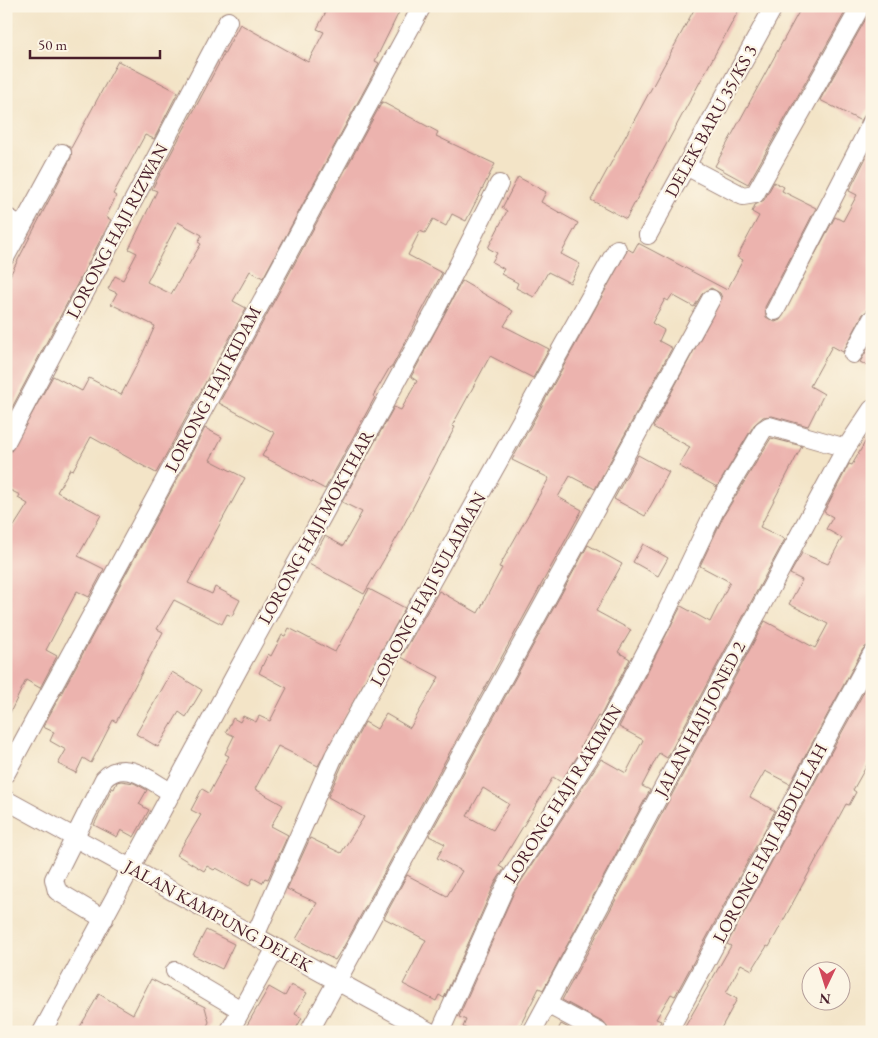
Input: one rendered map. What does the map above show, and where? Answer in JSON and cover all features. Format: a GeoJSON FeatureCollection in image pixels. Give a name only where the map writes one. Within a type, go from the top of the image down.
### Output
{"type":"FeatureCollection","features":[{"type":"Feature","properties":{"kind":"street","name":"LORONG HAJI KIDAM"},"geometry":{"type":"LineString","coordinates":[[6,773],[422,6]]}},
{"type":"Feature","properties":{"kind":"street","name":"DELEK BARU 35/KS 3"},"geometry":{"type":"LineString","coordinates":[[648,235],[774,6]]}},
{"type":"Feature","properties":{"kind":"street"},"geometry":{"type":"LineString","coordinates":[[686,166],[743,196],[755,194],[861,6]]}},
{"type":"Feature","properties":{"kind":"street","name":"LORONG HAJI RIZWAN"},"geometry":{"type":"LineString","coordinates":[[6,442],[228,21]]}},
{"type":"Feature","properties":{"kind":"street"},"geometry":{"type":"LineString","coordinates":[[775,311],[872,122]]}},
{"type":"Feature","properties":{"kind":"street"},"geometry":{"type":"LineString","coordinates":[[6,256],[62,153]]}},
{"type":"Feature","properties":{"kind":"street","name":"LORONG HAJI MOKTHAR"},"geometry":{"type":"LineString","coordinates":[[42,1032],[435,311],[499,184]]}},
{"type":"Feature","properties":{"kind":"street"},"geometry":{"type":"LineString","coordinates":[[6,217],[22,226]]}},
{"type":"Feature","properties":{"kind":"street","name":"LORONG HAJI SULAIMAN"},"geometry":{"type":"LineString","coordinates":[[255,936],[334,756],[617,249]]}},
{"type":"Feature","properties":{"kind":"street"},"geometry":{"type":"LineString","coordinates":[[309,1032],[711,299]]}},
{"type":"Feature","properties":{"kind":"street"},"geometry":{"type":"LineString","coordinates":[[853,354],[872,319]]}},
{"type":"Feature","properties":{"kind":"street","name":"JALAN HAJI JONED 2"},"geometry":{"type":"LineString","coordinates":[[532,1032],[846,448],[872,409]]}},
{"type":"Feature","properties":{"kind":"street","name":"LORONG HAJI RAKIMIN"},"geometry":{"type":"LineString","coordinates":[[430,1031],[505,887],[597,745],[660,625],[716,510],[763,430],[769,426],[846,448]]}},
{"type":"Feature","properties":{"kind":"street","name":"LORONG HAJI ABDULLAH"},"geometry":{"type":"LineString","coordinates":[[668,1032],[872,654]]}},
{"type":"Feature","properties":{"kind":"street"},"geometry":{"type":"LineString","coordinates":[[104,919],[57,891],[54,886],[54,879],[104,779],[111,771],[121,768],[132,771],[172,793]]}},
{"type":"Feature","properties":{"kind":"street","name":"JALAN KAMPUNG DELEK"},"geometry":{"type":"LineString","coordinates":[[6,800],[430,1031]]}},
{"type":"Feature","properties":{"kind":"street"},"geometry":{"type":"LineString","coordinates":[[229,1032],[276,948]]}},
{"type":"Feature","properties":{"kind":"street"},"geometry":{"type":"LineString","coordinates":[[175,971],[241,1010]]}},
{"type":"Feature","properties":{"kind":"street"},"geometry":{"type":"LineString","coordinates":[[547,1004],[599,1032]]}},
{"type":"Feature","properties":{"kind":"building"},"geometry":{"type":"Polygon","coordinates":[[[329,6],[402,6],[375,61],[379,63],[263,278],[250,271],[233,301],[246,308],[156,473],[91,437],[73,470],[70,469],[57,492],[101,515],[78,556],[104,569],[89,597],[77,591],[46,650],[57,656],[40,688],[26,680],[6,721],[6,539],[28,504],[18,498],[20,495],[6,488],[6,460],[53,376],[82,391],[89,378],[121,395],[155,326],[111,304],[117,293],[108,289],[115,276],[123,280],[137,253],[129,249],[157,191],[152,189],[240,24],[308,62],[324,32],[317,29],[329,6]],[[178,222],[147,282],[171,294],[201,244],[198,242],[202,235],[178,222]]]}},
{"type":"Feature","properties":{"kind":"building"},"geometry":{"type":"Polygon","coordinates":[[[696,6],[741,6],[626,219],[591,200],[696,6]]]}},
{"type":"Feature","properties":{"kind":"building"},"geometry":{"type":"Polygon","coordinates":[[[802,6],[848,7],[748,184],[715,166],[802,6]]]}},
{"type":"Feature","properties":{"kind":"building"},"geometry":{"type":"Polygon","coordinates":[[[867,17],[872,20],[872,103],[861,121],[820,100],[867,17]]]}},
{"type":"Feature","properties":{"kind":"building"},"geometry":{"type":"Polygon","coordinates":[[[118,61],[178,92],[154,139],[145,135],[113,194],[116,196],[106,217],[111,220],[6,419],[6,283],[71,158],[71,148],[118,61]]]}},
{"type":"Feature","properties":{"kind":"building"},"geometry":{"type":"Polygon","coordinates":[[[382,102],[438,132],[436,136],[495,164],[466,221],[452,214],[446,226],[433,219],[425,233],[420,231],[408,255],[442,273],[392,367],[390,367],[373,396],[375,397],[325,489],[262,456],[275,433],[219,403],[382,102]]]}},
{"type":"Feature","properties":{"kind":"building"},"geometry":{"type":"Polygon","coordinates":[[[872,146],[872,308],[863,314],[843,352],[832,346],[810,386],[824,394],[808,426],[772,416],[763,417],[754,425],[717,487],[679,466],[690,447],[653,427],[722,298],[720,293],[711,288],[702,294],[694,307],[672,295],[668,301],[665,299],[652,323],[664,330],[659,341],[672,348],[595,489],[570,476],[558,497],[582,510],[344,946],[335,960],[296,939],[317,903],[287,889],[310,838],[341,853],[364,817],[328,797],[344,761],[365,722],[377,729],[386,714],[410,728],[439,677],[401,657],[439,591],[478,613],[502,568],[499,567],[549,478],[512,460],[628,249],[633,252],[638,243],[727,290],[743,260],[737,257],[759,216],[752,212],[755,205],[764,200],[774,182],[784,187],[782,191],[816,208],[765,307],[766,317],[775,322],[780,320],[835,217],[843,221],[857,195],[849,191],[872,146]]]}},
{"type":"Feature","properties":{"kind":"building"},"geometry":{"type":"Polygon","coordinates":[[[518,177],[546,192],[541,202],[578,223],[561,254],[580,264],[570,283],[548,272],[534,297],[516,288],[518,283],[501,274],[504,269],[492,262],[497,253],[488,248],[507,211],[502,208],[518,177]]]}},
{"type":"Feature","properties":{"kind":"building"},"geometry":{"type":"Polygon","coordinates":[[[462,281],[513,311],[504,326],[549,349],[533,378],[490,356],[452,426],[455,427],[400,532],[364,594],[309,564],[325,536],[343,546],[362,512],[342,502],[394,407],[401,410],[417,381],[411,377],[462,281]]]}},
{"type":"Feature","properties":{"kind":"building"},"geometry":{"type":"Polygon","coordinates":[[[872,342],[872,368],[860,362],[872,342]]]}},
{"type":"Feature","properties":{"kind":"building"},"geometry":{"type":"Polygon","coordinates":[[[205,428],[222,437],[210,460],[245,478],[188,583],[212,594],[215,587],[240,600],[232,616],[227,614],[222,624],[174,600],[157,629],[163,632],[116,722],[113,720],[91,763],[83,758],[76,773],[58,764],[66,750],[50,741],[54,732],[43,727],[205,428]]]}},
{"type":"Feature","properties":{"kind":"building"},"geometry":{"type":"Polygon","coordinates":[[[872,430],[872,643],[863,649],[790,784],[765,771],[750,797],[775,811],[675,996],[671,994],[656,1019],[661,1021],[655,1032],[610,1032],[604,1023],[562,1000],[765,621],[815,648],[828,624],[789,604],[802,580],[790,574],[802,553],[828,564],[842,538],[826,529],[833,517],[824,512],[849,464],[852,465],[872,430]]]}},
{"type":"Feature","properties":{"kind":"building"},"geometry":{"type":"Polygon","coordinates":[[[771,438],[802,446],[760,527],[785,539],[667,758],[659,753],[642,786],[650,790],[543,990],[539,988],[517,1032],[473,1032],[463,1027],[466,1020],[459,1017],[514,892],[601,759],[626,773],[643,740],[619,727],[681,606],[710,622],[730,582],[700,566],[724,515],[771,438]]]}},
{"type":"Feature","properties":{"kind":"building"},"geometry":{"type":"Polygon","coordinates":[[[638,455],[669,472],[645,516],[614,499],[638,455]]]}},
{"type":"Feature","properties":{"kind":"building"},"geometry":{"type":"Polygon","coordinates":[[[643,544],[668,558],[658,576],[633,562],[643,544]]]}},
{"type":"Feature","properties":{"kind":"building"},"geometry":{"type":"Polygon","coordinates":[[[588,545],[622,564],[596,611],[631,630],[618,652],[630,659],[600,717],[598,716],[580,747],[582,749],[561,782],[553,777],[499,866],[504,869],[495,883],[444,998],[439,995],[436,1001],[403,984],[426,940],[384,918],[407,875],[447,896],[462,871],[437,858],[445,844],[429,836],[588,545]],[[483,788],[467,816],[493,830],[509,804],[483,788]]]}},
{"type":"Feature","properties":{"kind":"building"},"geometry":{"type":"Polygon","coordinates":[[[369,589],[405,608],[318,766],[278,746],[255,789],[283,805],[271,826],[288,835],[268,879],[265,878],[262,883],[253,878],[249,886],[216,868],[214,870],[207,866],[204,871],[177,855],[201,815],[191,810],[202,789],[209,793],[229,756],[225,754],[234,736],[226,732],[233,718],[240,722],[243,716],[256,722],[259,716],[270,721],[287,688],[259,673],[268,654],[271,656],[282,635],[285,636],[289,628],[335,652],[369,589]]]}},
{"type":"Feature","properties":{"kind":"building"},"geometry":{"type":"Polygon","coordinates":[[[172,672],[202,690],[186,717],[179,712],[158,747],[136,734],[172,672]]]}},
{"type":"Feature","properties":{"kind":"building"},"geometry":{"type":"Polygon","coordinates":[[[872,677],[872,756],[853,790],[856,792],[849,805],[846,804],[769,947],[767,946],[752,970],[741,964],[726,993],[737,999],[719,1032],[682,1032],[731,946],[727,944],[872,677]]]}},
{"type":"Feature","properties":{"kind":"building"},"geometry":{"type":"Polygon","coordinates":[[[117,782],[134,783],[147,790],[139,804],[149,810],[134,837],[121,830],[117,837],[94,825],[112,788],[114,789],[117,782]]]}},
{"type":"Feature","properties":{"kind":"building"},"geometry":{"type":"Polygon","coordinates":[[[206,930],[234,944],[222,969],[193,955],[206,930]]]}},
{"type":"Feature","properties":{"kind":"building"},"geometry":{"type":"Polygon","coordinates":[[[151,979],[205,1007],[209,1022],[204,1032],[77,1032],[99,994],[133,1014],[151,979]]]}},
{"type":"Feature","properties":{"kind":"building"},"geometry":{"type":"Polygon","coordinates":[[[291,985],[307,993],[295,1014],[302,1018],[294,1032],[243,1032],[269,987],[285,996],[291,985]]]}},
{"type":"Feature","properties":{"kind":"building"},"geometry":{"type":"Polygon","coordinates":[[[561,1024],[576,1032],[557,1032],[561,1024]]]}}]}
